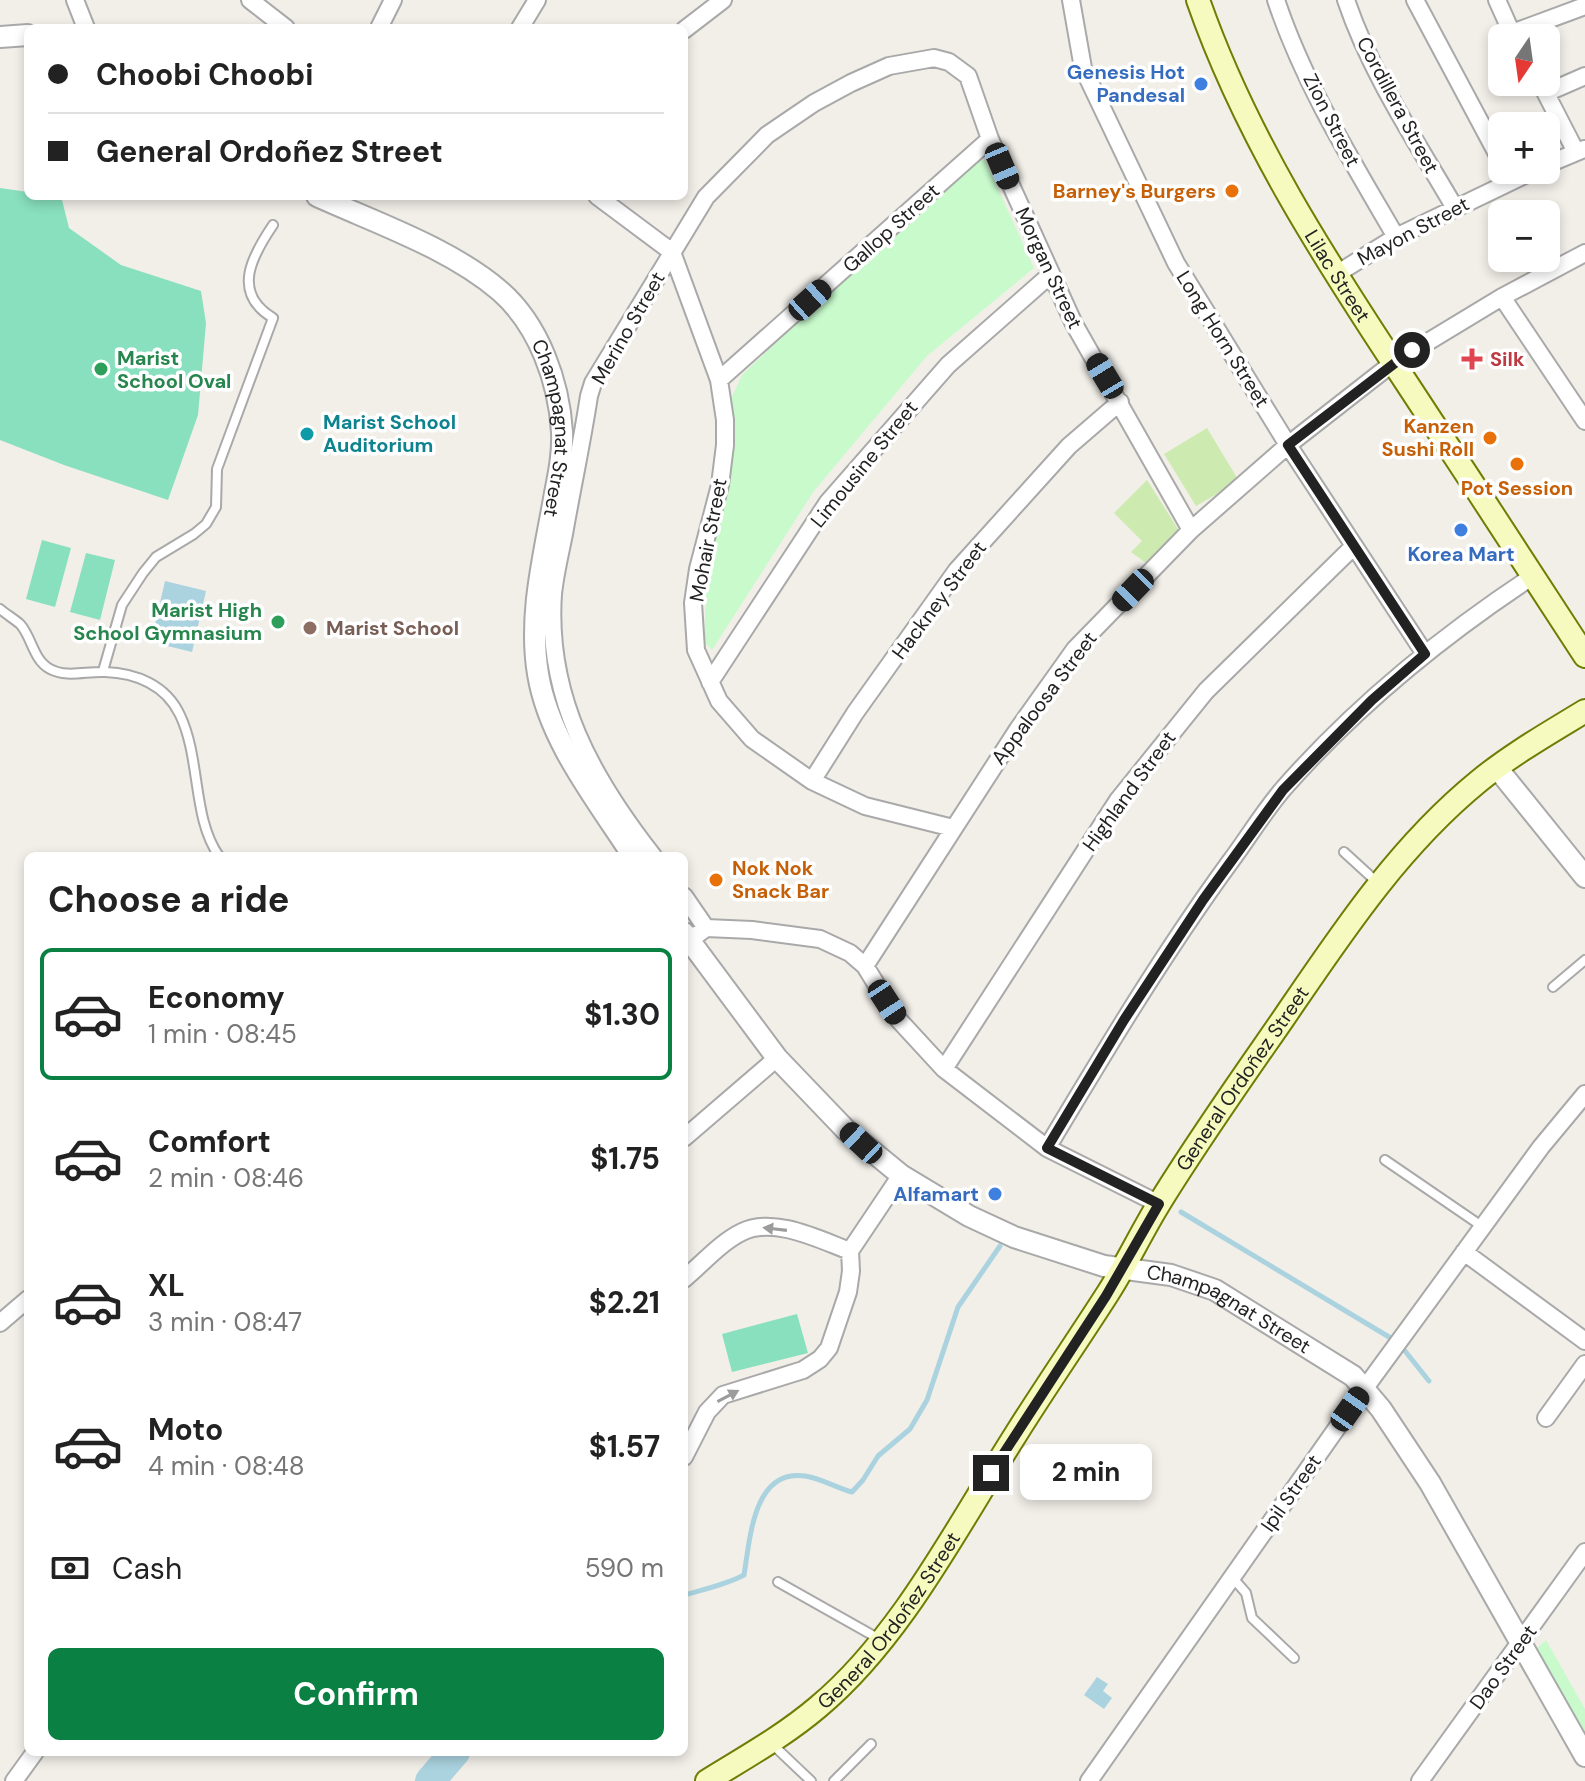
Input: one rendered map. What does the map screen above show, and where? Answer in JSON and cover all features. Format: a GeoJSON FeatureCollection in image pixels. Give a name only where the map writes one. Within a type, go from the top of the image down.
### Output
{"type":"FeatureCollection","features":[{"type":"Feature","properties":{"kind":"main road","name":"Lilac Street"},"geometry":{"type":"LineString","coordinates":[[1198,0],[1247,121],[1335,275],[1585,656]]}},
{"type":"Feature","properties":{"kind":"main road","name":"General Ordoñez Street"},"geometry":{"type":"LineString","coordinates":[[707,1781],[819,1707],[882,1640],[952,1538],[1122,1270],[1159,1204],[1241,1079],[1379,884],[1432,825],[1497,768],[1581,716]]}},
{"type":"Feature","properties":{"kind":"street"},"geometry":{"type":"LineString","coordinates":[[75,0],[84,24]]}},
{"type":"Feature","properties":{"kind":"street"},"geometry":{"type":"LineString","coordinates":[[250,0],[281,24]]}},
{"type":"Feature","properties":{"kind":"street"},"geometry":{"type":"LineString","coordinates":[[381,24],[393,0]]}},
{"type":"Feature","properties":{"kind":"street"},"geometry":{"type":"LineString","coordinates":[[522,24],[537,0]]}},
{"type":"Feature","properties":{"kind":"street"},"geometry":{"type":"LineString","coordinates":[[688,27],[723,0]]}},
{"type":"Feature","properties":{"kind":"street","name":"Long Horn Street"},"geometry":{"type":"LineString","coordinates":[[1071,0],[1083,68],[1169,249],[1288,445],[1425,654]]}},
{"type":"Feature","properties":{"kind":"street","name":"Zion Street"},"geometry":{"type":"LineString","coordinates":[[1276,0],[1288,35],[1341,142],[1396,237]]}},
{"type":"Feature","properties":{"kind":"street","name":"Cordillera Street"},"geometry":{"type":"LineString","coordinates":[[1346,0],[1390,96],[1455,208]]}},
{"type":"Feature","properties":{"kind":"street"},"geometry":{"type":"LineString","coordinates":[[1497,0],[1508,24]]}},
{"type":"Feature","properties":{"kind":"street"},"geometry":{"type":"LineString","coordinates":[[1419,1],[1488,136]]}},
{"type":"Feature","properties":{"kind":"street"},"geometry":{"type":"LineString","coordinates":[[1542,24],[1585,6]]}},
{"type":"Feature","properties":{"kind":"street"},"geometry":{"type":"LineString","coordinates":[[0,37],[24,35]]}},
{"type":"Feature","properties":{"kind":"street","name":"Morgan Street"},"geometry":{"type":"LineString","coordinates":[[672,252],[706,197],[767,135],[814,103],[889,66],[934,58],[949,62],[968,76],[990,139],[1074,324],[1191,530]]}},
{"type":"Feature","properties":{"kind":"street"},"geometry":{"type":"LineString","coordinates":[[1560,83],[1585,76]]}},
{"type":"Feature","properties":{"kind":"street"},"geometry":{"type":"LineString","coordinates":[[1548,96],[1580,150],[1560,159]]}},
{"type":"Feature","properties":{"kind":"street","name":"Gallop Street"},"geometry":{"type":"LineString","coordinates":[[719,380],[990,139]]}},
{"type":"Feature","properties":{"kind":"street","name":"Mayon Street"},"geometry":{"type":"LineString","coordinates":[[1335,275],[1396,237],[1455,208],[1494,184]]}},
{"type":"Feature","properties":{"kind":"street","name":"Champagnat Street"},"geometry":{"type":"LineString","coordinates":[[326,200],[433,250],[485,280],[520,312],[539,342],[557,399],[562,435],[560,464],[537,596],[537,671],[558,734],[631,852]]}},
{"type":"Feature","properties":{"kind":"street"},"geometry":{"type":"LineString","coordinates":[[602,200],[672,252]]}},
{"type":"Feature","properties":{"kind":"street","name":"Mohair Street"},"geometry":{"type":"LineString","coordinates":[[672,252],[719,380],[725,420],[720,485],[698,569],[693,603],[696,650],[719,701],[752,739],[812,781],[865,806],[953,828]]}},
{"type":"Feature","properties":{"kind":"street","name":"Merino Street"},"geometry":{"type":"LineString","coordinates":[[650,852],[608,797],[586,757],[572,722],[559,678],[553,631],[553,593],[593,383],[672,252]]}},
{"type":"Feature","properties":{"kind":"street","name":"Appaloosa Street"},"geometry":{"type":"LineString","coordinates":[[865,966],[1018,729],[1075,649],[1191,530],[1288,445],[1393,363],[1502,297],[1585,253]]}},
{"type":"Feature","properties":{"kind":"street","name":"Limousine Street"},"geometry":{"type":"LineString","coordinates":[[710,682],[828,502],[948,365],[1050,275]]}},
{"type":"Feature","properties":{"kind":"street"},"geometry":{"type":"LineString","coordinates":[[1502,297],[1583,414]]}},
{"type":"Feature","properties":{"kind":"street","name":"Hackney Street"},"geometry":{"type":"LineString","coordinates":[[812,781],[855,713],[957,570],[1069,446],[1120,402]]}},
{"type":"Feature","properties":{"kind":"street","name":"Highland Street"},"geometry":{"type":"LineString","coordinates":[[944,1069],[1118,800],[1206,691],[1354,546]]}},
{"type":"Feature","properties":{"kind":"street"},"geometry":{"type":"LineString","coordinates":[[1047,1148],[1124,1020],[1203,900],[1283,790],[1372,700],[1425,654],[1533,576]]}},
{"type":"Feature","properties":{"kind":"street"},"geometry":{"type":"LineString","coordinates":[[1497,768],[1581,864]]}},
{"type":"Feature","properties":{"kind":"street"},"geometry":{"type":"LineString","coordinates":[[691,936],[768,931],[820,939],[850,953],[865,966],[897,1018],[944,1069],[1047,1148],[1159,1204]]}},
{"type":"Feature","properties":{"kind":"street","name":"Champagnat Street"},"geometry":{"type":"LineString","coordinates":[[691,936],[777,1058],[853,1136],[901,1175],[961,1212],[1004,1233],[1122,1270],[1171,1275],[1215,1290],[1329,1359],[1365,1388],[1430,1483],[1585,1756]]}},
{"type":"Feature","properties":{"kind":"street"},"geometry":{"type":"LineString","coordinates":[[688,1135],[777,1058]]}},
{"type":"Feature","properties":{"kind":"street","name":"Ipil Street"},"geometry":{"type":"LineString","coordinates":[[1089,1781],[1365,1388],[1541,1147],[1585,1094]]}},
{"type":"Feature","properties":{"kind":"street"},"geometry":{"type":"LineString","coordinates":[[688,1449],[707,1412],[723,1395],[803,1370],[820,1359],[829,1348],[848,1292],[850,1251],[901,1175]]}},
{"type":"Feature","properties":{"kind":"street"},"geometry":{"type":"LineString","coordinates":[[688,1276],[739,1233],[757,1228],[788,1231],[850,1251]]}},
{"type":"Feature","properties":{"kind":"street"},"geometry":{"type":"LineString","coordinates":[[1464,1252],[1585,1341]]}},
{"type":"Feature","properties":{"kind":"street"},"geometry":{"type":"LineString","coordinates":[[0,1323],[24,1302]]}},
{"type":"Feature","properties":{"kind":"street"},"geometry":{"type":"LineString","coordinates":[[1546,1418],[1585,1364]]}},
{"type":"Feature","properties":{"kind":"street","name":"Dao Street"},"geometry":{"type":"LineString","coordinates":[[1420,1781],[1585,1552]]}},
{"type":"Feature","properties":{"kind":"street"},"geometry":{"type":"LineString","coordinates":[[14,1781],[32,1756]]}},
{"type":"Feature","properties":{"kind":"lane"},"geometry":{"type":"LineString","coordinates":[[103,671],[122,605],[143,573],[156,557],[206,524],[216,507],[217,469],[273,318],[254,302],[249,266],[273,225]]}},
{"type":"Feature","properties":{"kind":"lane"},"geometry":{"type":"LineString","coordinates":[[0,609],[20,624],[38,659],[47,668],[68,674],[103,671],[137,677],[167,694],[180,715],[195,758],[204,824],[217,852]]}},
{"type":"Feature","properties":{"kind":"lane"},"geometry":{"type":"LineString","coordinates":[[1344,852],[1379,884]]}},
{"type":"Feature","properties":{"kind":"lane"},"geometry":{"type":"LineString","coordinates":[[1553,987],[1585,960]]}},
{"type":"Feature","properties":{"kind":"lane"},"geometry":{"type":"LineString","coordinates":[[1385,1160],[1483,1227]]}},
{"type":"Feature","properties":{"kind":"lane"},"geometry":{"type":"LineString","coordinates":[[1232,1577],[1246,1593],[1252,1618],[1294,1658]]}},
{"type":"Feature","properties":{"kind":"lane"},"geometry":{"type":"LineString","coordinates":[[778,1582],[882,1640]]}},
{"type":"Feature","properties":{"kind":"lane"},"geometry":{"type":"LineString","coordinates":[[770,1742],[811,1781]]}},
{"type":"Feature","properties":{"kind":"lane"},"geometry":{"type":"LineString","coordinates":[[834,1781],[871,1744]]}},
{"type":"Feature","properties":{"kind":"green space"},"geometry":{"type":"Polygon","coordinates":[[[970,159],[985,160],[1034,268],[927,356],[814,491],[712,650],[704,642],[707,568],[731,478],[731,399],[742,375],[970,159]]]}},
{"type":"Feature","properties":{"kind":"green space","name":"Marist School Oval"},"geometry":{"type":"Polygon","coordinates":[[[0,188],[24,191],[24,200],[62,200],[69,228],[121,265],[201,291],[206,323],[198,415],[168,500],[0,440],[0,188]]]}},
{"type":"Feature","properties":{"kind":"green space"},"geometry":{"type":"Polygon","coordinates":[[[1207,428],[1239,481],[1196,506],[1164,454],[1207,428]]]}},
{"type":"Feature","properties":{"kind":"green space"},"geometry":{"type":"Polygon","coordinates":[[[1147,480],[1178,529],[1146,563],[1131,552],[1142,541],[1114,513],[1147,480]]]}},
{"type":"Feature","properties":{"kind":"green space"},"geometry":{"type":"Polygon","coordinates":[[[42,540],[71,548],[55,607],[26,599],[42,540]]]}},
{"type":"Feature","properties":{"kind":"green space"},"geometry":{"type":"Polygon","coordinates":[[[86,553],[115,560],[100,620],[70,612],[86,553]]]}},
{"type":"Feature","properties":{"kind":"green space"},"geometry":{"type":"Polygon","coordinates":[[[797,1314],[808,1353],[732,1372],[722,1334],[797,1314]]]}},
{"type":"Feature","properties":{"kind":"green space"},"geometry":{"type":"Polygon","coordinates":[[[1546,1640],[1585,1709],[1585,1737],[1536,1649],[1546,1640]]]}},
{"type":"Feature","properties":{"kind":"water"},"geometry":{"type":"Polygon","coordinates":[[[165,581],[206,591],[192,652],[151,642],[165,581]]]}},
{"type":"Feature","properties":{"kind":"water"},"geometry":{"type":"Polygon","coordinates":[[[1097,1677],[1108,1684],[1103,1691],[1112,1698],[1104,1709],[1084,1695],[1097,1677]]]}},
{"type":"Feature","properties":{"kind":"waterway"},"geometry":{"type":"LineString","coordinates":[[1181,1212],[1394,1340]]}},
{"type":"Feature","properties":{"kind":"waterway"},"geometry":{"type":"LineString","coordinates":[[688,1594],[744,1575],[757,1509],[774,1483],[788,1477],[805,1476],[852,1492],[878,1456],[910,1429],[927,1400],[958,1307],[1000,1246]]}},
{"type":"Feature","properties":{"kind":"waterway"},"geometry":{"type":"LineString","coordinates":[[1405,1351],[1429,1381]]}},
{"type":"Feature","properties":{"kind":"waterway"},"geometry":{"type":"LineString","coordinates":[[430,1781],[452,1756]]}},
{"type":"Feature","properties":{"kind":"place","name":"Genesis Hot Pandesal"},"geometry":{"type":"Point","coordinates":[1201,84]}},
{"type":"Feature","properties":{"kind":"place","name":"Barney's Burgers"},"geometry":{"type":"Point","coordinates":[1232,191]}},
{"type":"Feature","properties":{"kind":"place","name":"Silk"},"geometry":{"type":"Point","coordinates":[1472,359]}},
{"type":"Feature","properties":{"kind":"place","name":"Marist School Oval"},"geometry":{"type":"Point","coordinates":[101,369]}},
{"type":"Feature","properties":{"kind":"place","name":"Marist School Auditorium"},"geometry":{"type":"Point","coordinates":[307,434]}},
{"type":"Feature","properties":{"kind":"place","name":"Kanzen Sushi Roll"},"geometry":{"type":"Point","coordinates":[1490,438]}},
{"type":"Feature","properties":{"kind":"place","name":"Pot Session"},"geometry":{"type":"Point","coordinates":[1517,464]}},
{"type":"Feature","properties":{"kind":"place","name":"Korea Mart"},"geometry":{"type":"Point","coordinates":[1461,530]}},
{"type":"Feature","properties":{"kind":"place","name":"Marist High School Gymnasium"},"geometry":{"type":"Point","coordinates":[278,622]}},
{"type":"Feature","properties":{"kind":"place","name":"Marist School"},"geometry":{"type":"Point","coordinates":[310,628]}},
{"type":"Feature","properties":{"kind":"place","name":"Nok Nok Snack Bar"},"geometry":{"type":"Point","coordinates":[716,880]}},
{"type":"Feature","properties":{"kind":"place","name":"Alfamart"},"geometry":{"type":"Point","coordinates":[995,1194]}},
{"type":"Feature","properties":{"kind":"route"},"geometry":{"type":"LineString","coordinates":[[991,1473],[1106,1296],[1159,1204],[1047,1148],[1124,1020],[1203,900],[1283,790],[1326,744],[1425,654],[1288,445],[1412,350]]}}]}
